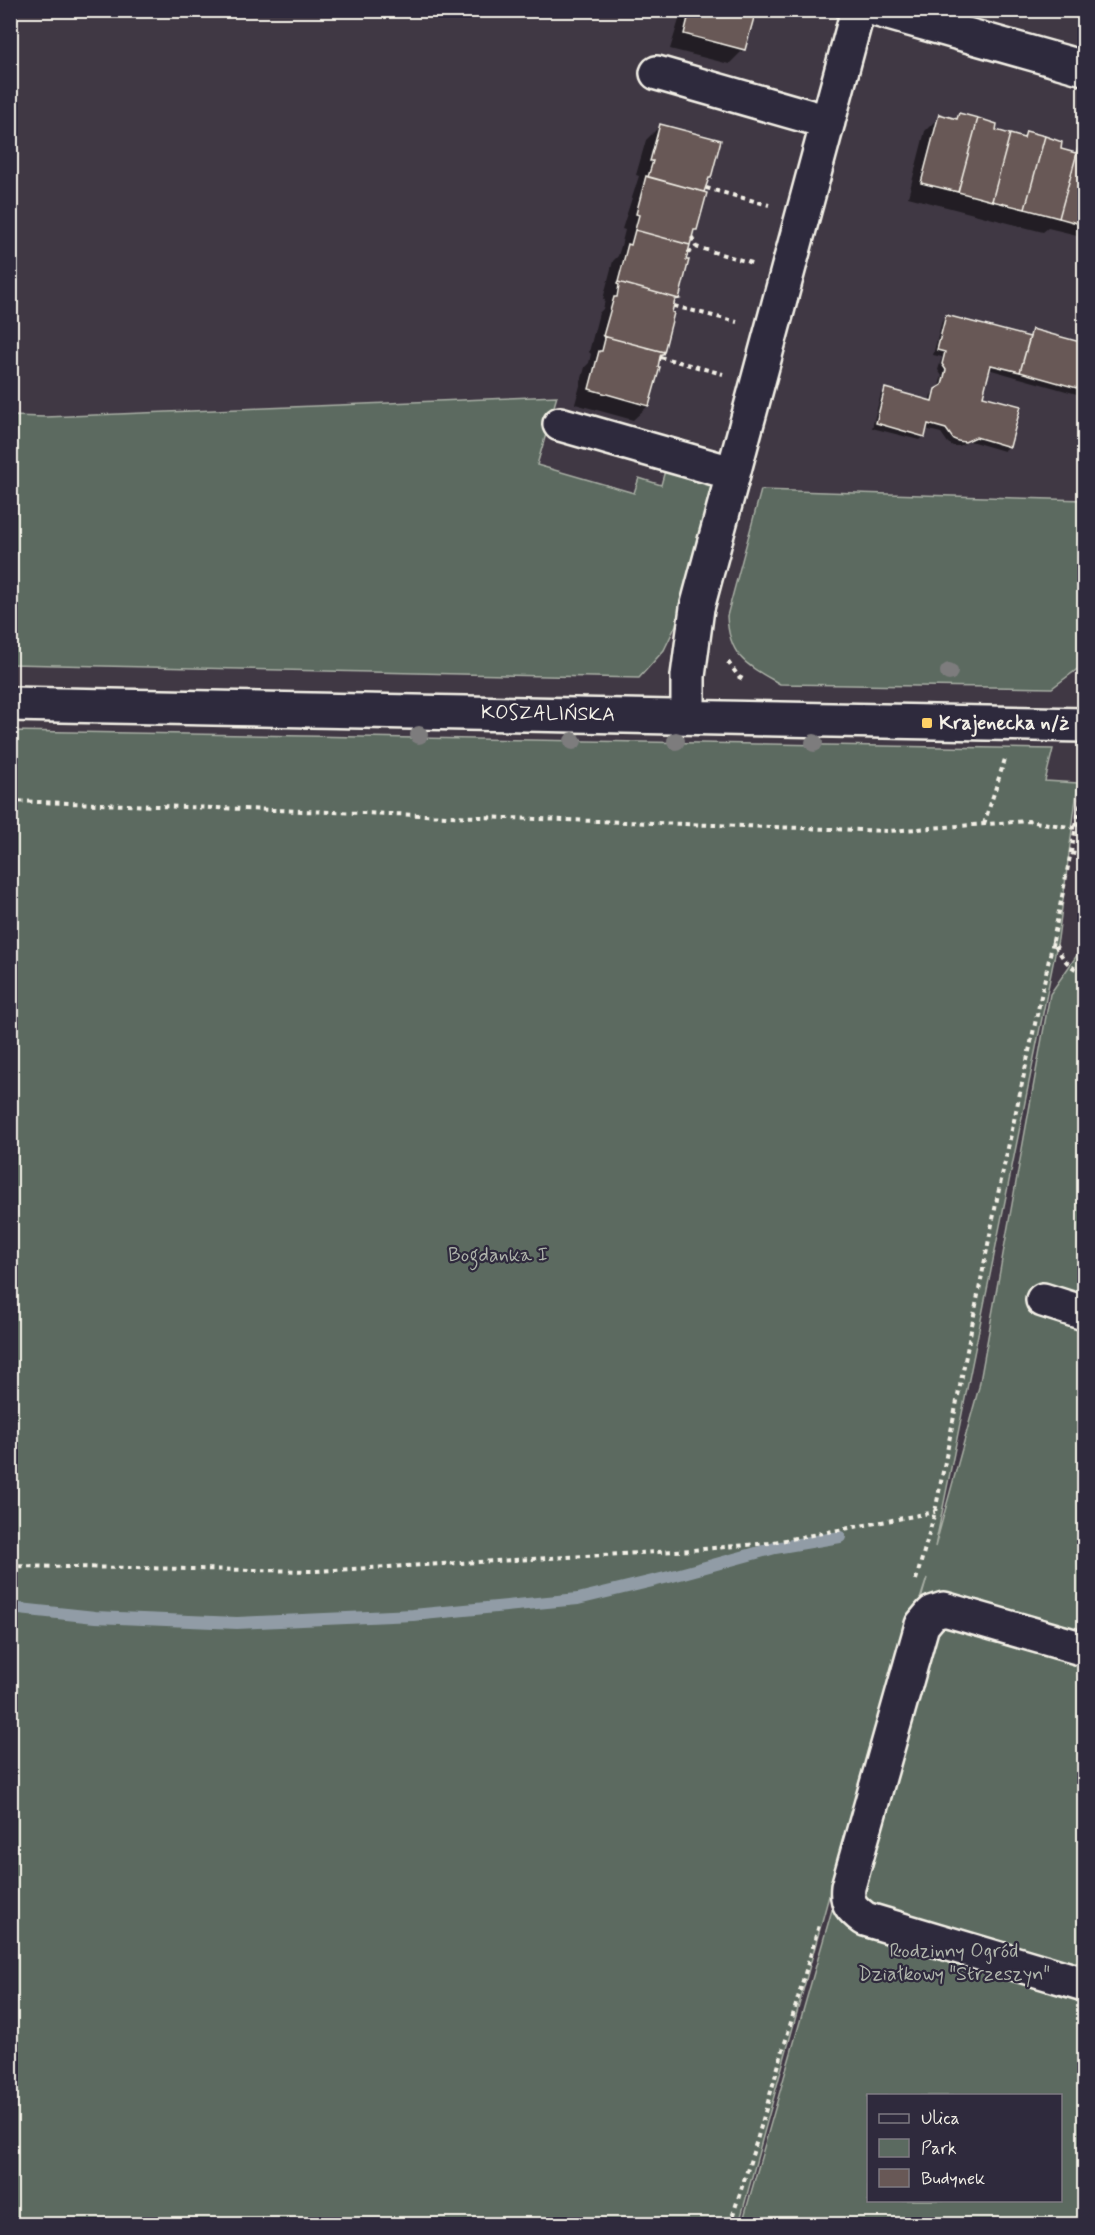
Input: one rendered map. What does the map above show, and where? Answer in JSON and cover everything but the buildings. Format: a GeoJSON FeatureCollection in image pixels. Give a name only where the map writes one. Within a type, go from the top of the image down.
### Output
{"type":"FeatureCollection","features":[{"type":"Feature","properties":{"kind":"street"},"geometry":{"type":"LineString","coordinates":[[688,717],[688,676],[697,609],[858,10]]}},
{"type":"Feature","properties":{"kind":"street"},"geometry":{"type":"LineString","coordinates":[[878,10],[1084,68]]}},
{"type":"Feature","properties":{"kind":"street"},"geometry":{"type":"LineString","coordinates":[[657,73],[828,122]]}},
{"type":"Feature","properties":{"kind":"street"},"geometry":{"type":"LineString","coordinates":[[560,424],[732,473]]}},
{"type":"Feature","properties":{"kind":"street","name":"KOSZALIŃSKA"},"geometry":{"type":"LineString","coordinates":[[10,704],[1084,725]]}},
{"type":"Feature","properties":{"kind":"street"},"geometry":{"type":"LineString","coordinates":[[1043,1300],[1084,1313]]}},
{"type":"Feature","properties":{"kind":"street"},"geometry":{"type":"LineString","coordinates":[[1084,1649],[944,1609],[932,1613],[922,1625],[848,1887],[847,1899],[854,1911],[865,1919],[1084,1984]]}},
{"type":"Feature","properties":{"kind":"path"},"geometry":{"type":"LineString","coordinates":[[706,188],[778,208]]}},
{"type":"Feature","properties":{"kind":"path"},"geometry":{"type":"LineString","coordinates":[[692,237],[696,248]]}},
{"type":"Feature","properties":{"kind":"path"},"geometry":{"type":"LineString","coordinates":[[688,253],[696,248],[762,266]]}},
{"type":"Feature","properties":{"kind":"path"},"geometry":{"type":"LineString","coordinates":[[674,306],[747,324]]}},
{"type":"Feature","properties":{"kind":"path"},"geometry":{"type":"LineString","coordinates":[[660,357],[732,376]]}},
{"type":"Feature","properties":{"kind":"path"},"geometry":{"type":"LineString","coordinates":[[724,657],[739,677],[747,681]]}},
{"type":"Feature","properties":{"kind":"path"},"geometry":{"type":"LineString","coordinates":[[984,824],[1005,757]]}},
{"type":"Feature","properties":{"kind":"path"},"geometry":{"type":"LineString","coordinates":[[1084,787],[1053,941],[1065,962],[1078,971],[1084,972]]}},
{"type":"Feature","properties":{"kind":"path"},"geometry":{"type":"LineString","coordinates":[[10,801],[889,831],[1028,821],[1076,828]]}},
{"type":"Feature","properties":{"kind":"path"},"geometry":{"type":"LineString","coordinates":[[1071,853],[1084,856]]}},
{"type":"Feature","properties":{"kind":"path"},"geometry":{"type":"LineString","coordinates":[[10,1566],[314,1571],[692,1550],[769,1543],[935,1512]]}},
{"type":"Feature","properties":{"kind":"green space"},"geometry":{"type":"Polygon","coordinates":[[[557,396],[537,465],[634,493],[639,478],[661,485],[666,467],[704,477],[711,488],[676,625],[664,650],[639,678],[11,664],[11,416],[46,417],[557,396]]]}},
{"type":"Feature","properties":{"kind":"green space"},"geometry":{"type":"Polygon","coordinates":[[[761,490],[1084,500],[1084,664],[1052,688],[780,684],[742,659],[731,642],[728,630],[727,616],[761,490]]]}},
{"type":"Feature","properties":{"kind":"green space","name":"Bogdanka I"},"geometry":{"type":"Polygon","coordinates":[[[11,731],[1053,749],[1045,781],[1078,783],[1058,939],[935,1547],[979,1387],[1050,994],[1084,948],[1084,2224],[742,2224],[927,1578],[861,1779],[739,2224],[11,2224],[11,731]]]}},
{"type":"Feature","properties":{"kind":"waterway"},"geometry":{"type":"LineString","coordinates":[[10,1608],[95,1617],[237,1623],[413,1615],[578,1599],[775,1548],[840,1537]]}},
{"type":"Feature","properties":{"kind":"place","name":"Krajenecka n/ż"},"geometry":{"type":"Point","coordinates":[927,723]}},
{"type":"Feature","properties":{"kind":"park label","name":"Rodzinny Ogród Działkowy \"Strzeszyn\""},"geometry":{"type":"Point","coordinates":[954,1962]}}]}
